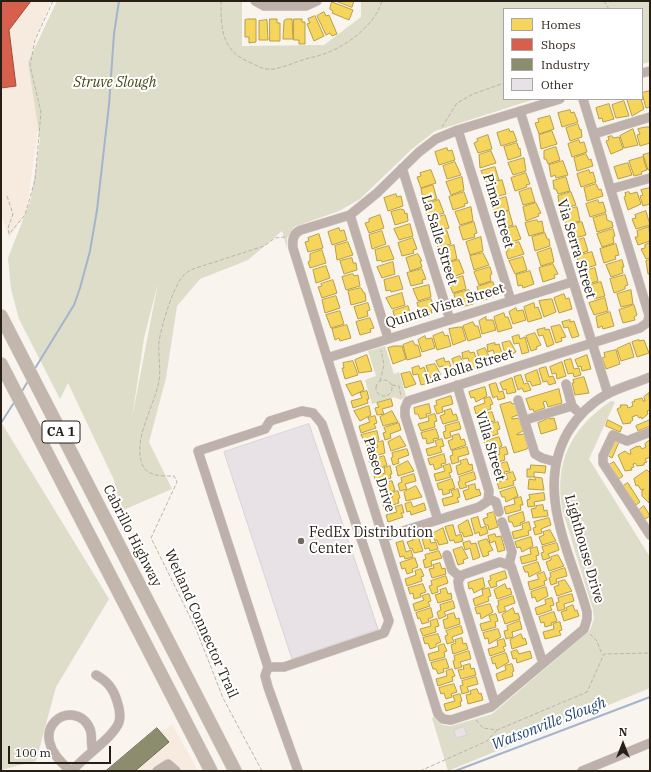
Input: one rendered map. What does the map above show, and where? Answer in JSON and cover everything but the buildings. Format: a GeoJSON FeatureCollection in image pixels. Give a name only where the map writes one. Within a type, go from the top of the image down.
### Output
{"type":"FeatureCollection","features":[{"type":"Feature","properties":{"kind":"highway","name":"Cabrillo Highway"},"geometry":{"type":"LineString","coordinates":[[1,316],[235,771]]}},
{"type":"Feature","properties":{"kind":"highway","name":"CA 1"},"geometry":{"type":"LineString","coordinates":[[1,364],[211,771]]}},
{"type":"Feature","properties":{"kind":"street"},"geometry":{"type":"LineString","coordinates":[[255,1],[264,6],[306,6],[316,1]]}},
{"type":"Feature","properties":{"kind":"street"},"geometry":{"type":"LineString","coordinates":[[293,238],[296,232],[350,215],[432,142],[458,130],[557,100]]}},
{"type":"Feature","properties":{"kind":"street"},"geometry":{"type":"LineString","coordinates":[[583,100],[611,190],[650,178]]}},
{"type":"Feature","properties":{"kind":"street","name":"Via Serra Street"},"geometry":{"type":"LineString","coordinates":[[520,111],[591,344],[608,394]]}},
{"type":"Feature","properties":{"kind":"street"},"geometry":{"type":"LineString","coordinates":[[594,134],[650,117]]}},
{"type":"Feature","properties":{"kind":"street","name":"Pima Street"},"geometry":{"type":"LineString","coordinates":[[458,130],[511,301]]}},
{"type":"Feature","properties":{"kind":"street","name":"La Salle Street"},"geometry":{"type":"LineString","coordinates":[[402,168],[450,320]]}},
{"type":"Feature","properties":{"kind":"street","name":"La Jolla Street"},"geometry":{"type":"LineString","coordinates":[[438,520],[405,416],[404,408],[412,398],[591,344],[644,326],[648,322],[649,315],[611,190]]}},
{"type":"Feature","properties":{"kind":"street"},"geometry":{"type":"LineString","coordinates":[[350,215],[388,338]]}},
{"type":"Feature","properties":{"kind":"street","name":"Paseo Drive"},"geometry":{"type":"LineString","coordinates":[[293,238],[293,248],[438,714],[443,719],[451,720],[471,715],[495,704]]}},
{"type":"Feature","properties":{"kind":"street","name":"Quinta Vista Street"},"geometry":{"type":"LineString","coordinates":[[328,358],[388,338],[572,282]]}},
{"type":"Feature","properties":{"kind":"street","name":"Lighthouse Drive"},"geometry":{"type":"LineString","coordinates":[[584,628],[587,619],[587,612],[555,508],[553,484],[556,462],[566,437],[581,415],[608,394],[650,377]]}},
{"type":"Feature","properties":{"kind":"street"},"geometry":{"type":"LineString","coordinates":[[566,384],[572,406],[581,415]]}},
{"type":"Feature","properties":{"kind":"street","name":"Villa Street"},"geometry":{"type":"LineString","coordinates":[[384,537],[479,507],[486,504],[489,499],[489,491],[456,385]]}},
{"type":"Feature","properties":{"kind":"street"},"geometry":{"type":"LineString","coordinates":[[518,400],[535,454],[542,458],[556,462]]}},
{"type":"Feature","properties":{"kind":"street"},"geometry":{"type":"LineString","coordinates":[[525,420],[572,406]]}},
{"type":"Feature","properties":{"kind":"street"},"geometry":{"type":"LineString","coordinates":[[268,667],[284,667],[384,633],[389,621],[322,424],[313,413],[302,411],[270,421],[265,429],[198,451],[268,667],[266,676],[268,687],[298,771]]}},
{"type":"Feature","properties":{"kind":"street"},"geometry":{"type":"LineString","coordinates":[[650,432],[627,441],[613,435],[603,456],[603,463],[650,535]]}},
{"type":"Feature","properties":{"kind":"street"},"geometry":{"type":"LineString","coordinates":[[489,499],[496,502],[499,512]]}},
{"type":"Feature","properties":{"kind":"street"},"geometry":{"type":"LineString","coordinates":[[502,522],[512,552],[509,564]]}},
{"type":"Feature","properties":{"kind":"street"},"geometry":{"type":"LineString","coordinates":[[447,555],[452,570],[460,577]]}},
{"type":"Feature","properties":{"kind":"street"},"geometry":{"type":"LineString","coordinates":[[543,663],[513,569],[509,564],[497,562],[467,572],[460,577],[458,588],[495,704],[584,628]]}},
{"type":"Feature","properties":{"kind":"street"},"geometry":{"type":"LineString","coordinates":[[93,750],[90,729],[82,720],[75,716],[64,716],[54,721],[48,733],[51,746],[58,759],[72,771],[113,731],[119,723],[120,715],[112,688],[105,680],[96,675]]}},
{"type":"Feature","properties":{"kind":"street"},"geometry":{"type":"LineString","coordinates":[[582,771],[650,743]]}},
{"type":"Feature","properties":{"kind":"street"},"geometry":{"type":"LineString","coordinates":[[157,771],[168,764],[176,771]]}},
{"type":"Feature","properties":{"kind":"path"},"geometry":{"type":"LineString","coordinates":[[7,196],[13,214],[8,228],[9,234],[25,216],[35,180],[41,112],[30,66],[35,40],[53,1]]}},
{"type":"Feature","properties":{"kind":"path"},"geometry":{"type":"LineString","coordinates":[[221,1],[222,29],[231,50],[239,58],[258,68],[266,69],[290,65],[324,54],[343,45],[372,20],[382,1]]}},
{"type":"Feature","properties":{"kind":"path","name":"Wetland Connector Trail"},"geometry":{"type":"LineString","coordinates":[[262,771],[223,698],[196,629],[151,538],[177,482],[174,476],[157,476],[148,472],[142,465],[140,453],[143,434],[159,381],[159,341],[166,316],[178,283],[183,275],[193,269],[264,246],[275,238],[281,236],[293,238]]}},
{"type":"Feature","properties":{"kind":"path"},"geometry":{"type":"LineString","coordinates":[[380,348],[384,365],[380,382],[377,386],[377,392],[384,396],[391,393],[391,385]]}},
{"type":"Feature","properties":{"kind":"path"},"geometry":{"type":"LineString","coordinates":[[380,382],[386,381],[391,385],[399,386],[399,395],[402,399]]}},
{"type":"Feature","properties":{"kind":"path"},"geometry":{"type":"LineString","coordinates":[[475,720],[483,728],[497,730],[587,692],[602,655],[597,641],[584,628]]}},
{"type":"Feature","properties":{"kind":"path"},"geometry":{"type":"LineString","coordinates":[[602,655],[650,654]]}},
{"type":"Feature","properties":{"kind":"path"},"geometry":{"type":"LineString","coordinates":[[420,771],[487,741],[497,730]]}},
{"type":"Feature","properties":{"kind":"shaded area"},"geometry":{"type":"Polygon","coordinates":[[[1,1],[51,1],[35,38],[30,66],[39,122],[26,214],[9,238],[1,214],[1,1]]]}},
{"type":"Feature","properties":{"kind":"shaded area"},"geometry":{"type":"Polygon","coordinates":[[[172,724],[198,771],[107,771],[172,724]]]}},
{"type":"Feature","properties":{"kind":"green space","name":"Struve Slough"},"geometry":{"type":"Polygon","coordinates":[[[57,1],[242,1],[242,46],[324,45],[361,17],[361,1],[650,1],[650,62],[643,64],[643,8],[503,8],[503,100],[532,100],[435,131],[412,149],[360,199],[339,211],[294,227],[287,238],[287,248],[282,231],[248,260],[200,279],[177,306],[166,378],[149,442],[172,489],[121,511],[114,480],[68,383],[60,399],[19,319],[11,289],[8,258],[31,199],[40,140],[28,62],[57,1]],[[158,283],[144,338],[132,418],[158,283]]]}},
{"type":"Feature","properties":{"kind":"green space"},"geometry":{"type":"Polygon","coordinates":[[[385,346],[394,374],[399,372],[406,396],[401,400],[394,397],[372,404],[365,380],[376,376],[368,351],[385,346]]]}},
{"type":"Feature","properties":{"kind":"green space"},"geometry":{"type":"Polygon","coordinates":[[[611,401],[615,402],[589,459],[650,557],[650,688],[448,771],[432,718],[434,717],[442,725],[451,726],[492,714],[590,630],[594,619],[593,610],[563,512],[561,478],[563,462],[568,448],[576,435],[585,423],[611,401]]]}},
{"type":"Feature","properties":{"kind":"green space"},"geometry":{"type":"Polygon","coordinates":[[[1,422],[109,599],[56,687],[36,761],[1,770],[1,422]]]}},
{"type":"Feature","properties":{"kind":"waterway","name":"Struve Slough"},"geometry":{"type":"LineString","coordinates":[[34,370],[74,305],[90,251],[97,210],[109,105],[114,34],[119,1]]}},
{"type":"Feature","properties":{"kind":"waterway","name":"Struve Slough"},"geometry":{"type":"LineString","coordinates":[[21,393],[28,381]]}},
{"type":"Feature","properties":{"kind":"waterway","name":"Struve Slough"},"geometry":{"type":"LineString","coordinates":[[1,423],[15,401]]}},
{"type":"Feature","properties":{"kind":"waterway","name":"Watsonville Slough"},"geometry":{"type":"LineString","coordinates":[[455,771],[650,697]]}},
{"type":"Feature","properties":{"kind":"place","name":"FedEx Distribution Center"},"geometry":{"type":"Point","coordinates":[301,541]}}]}
